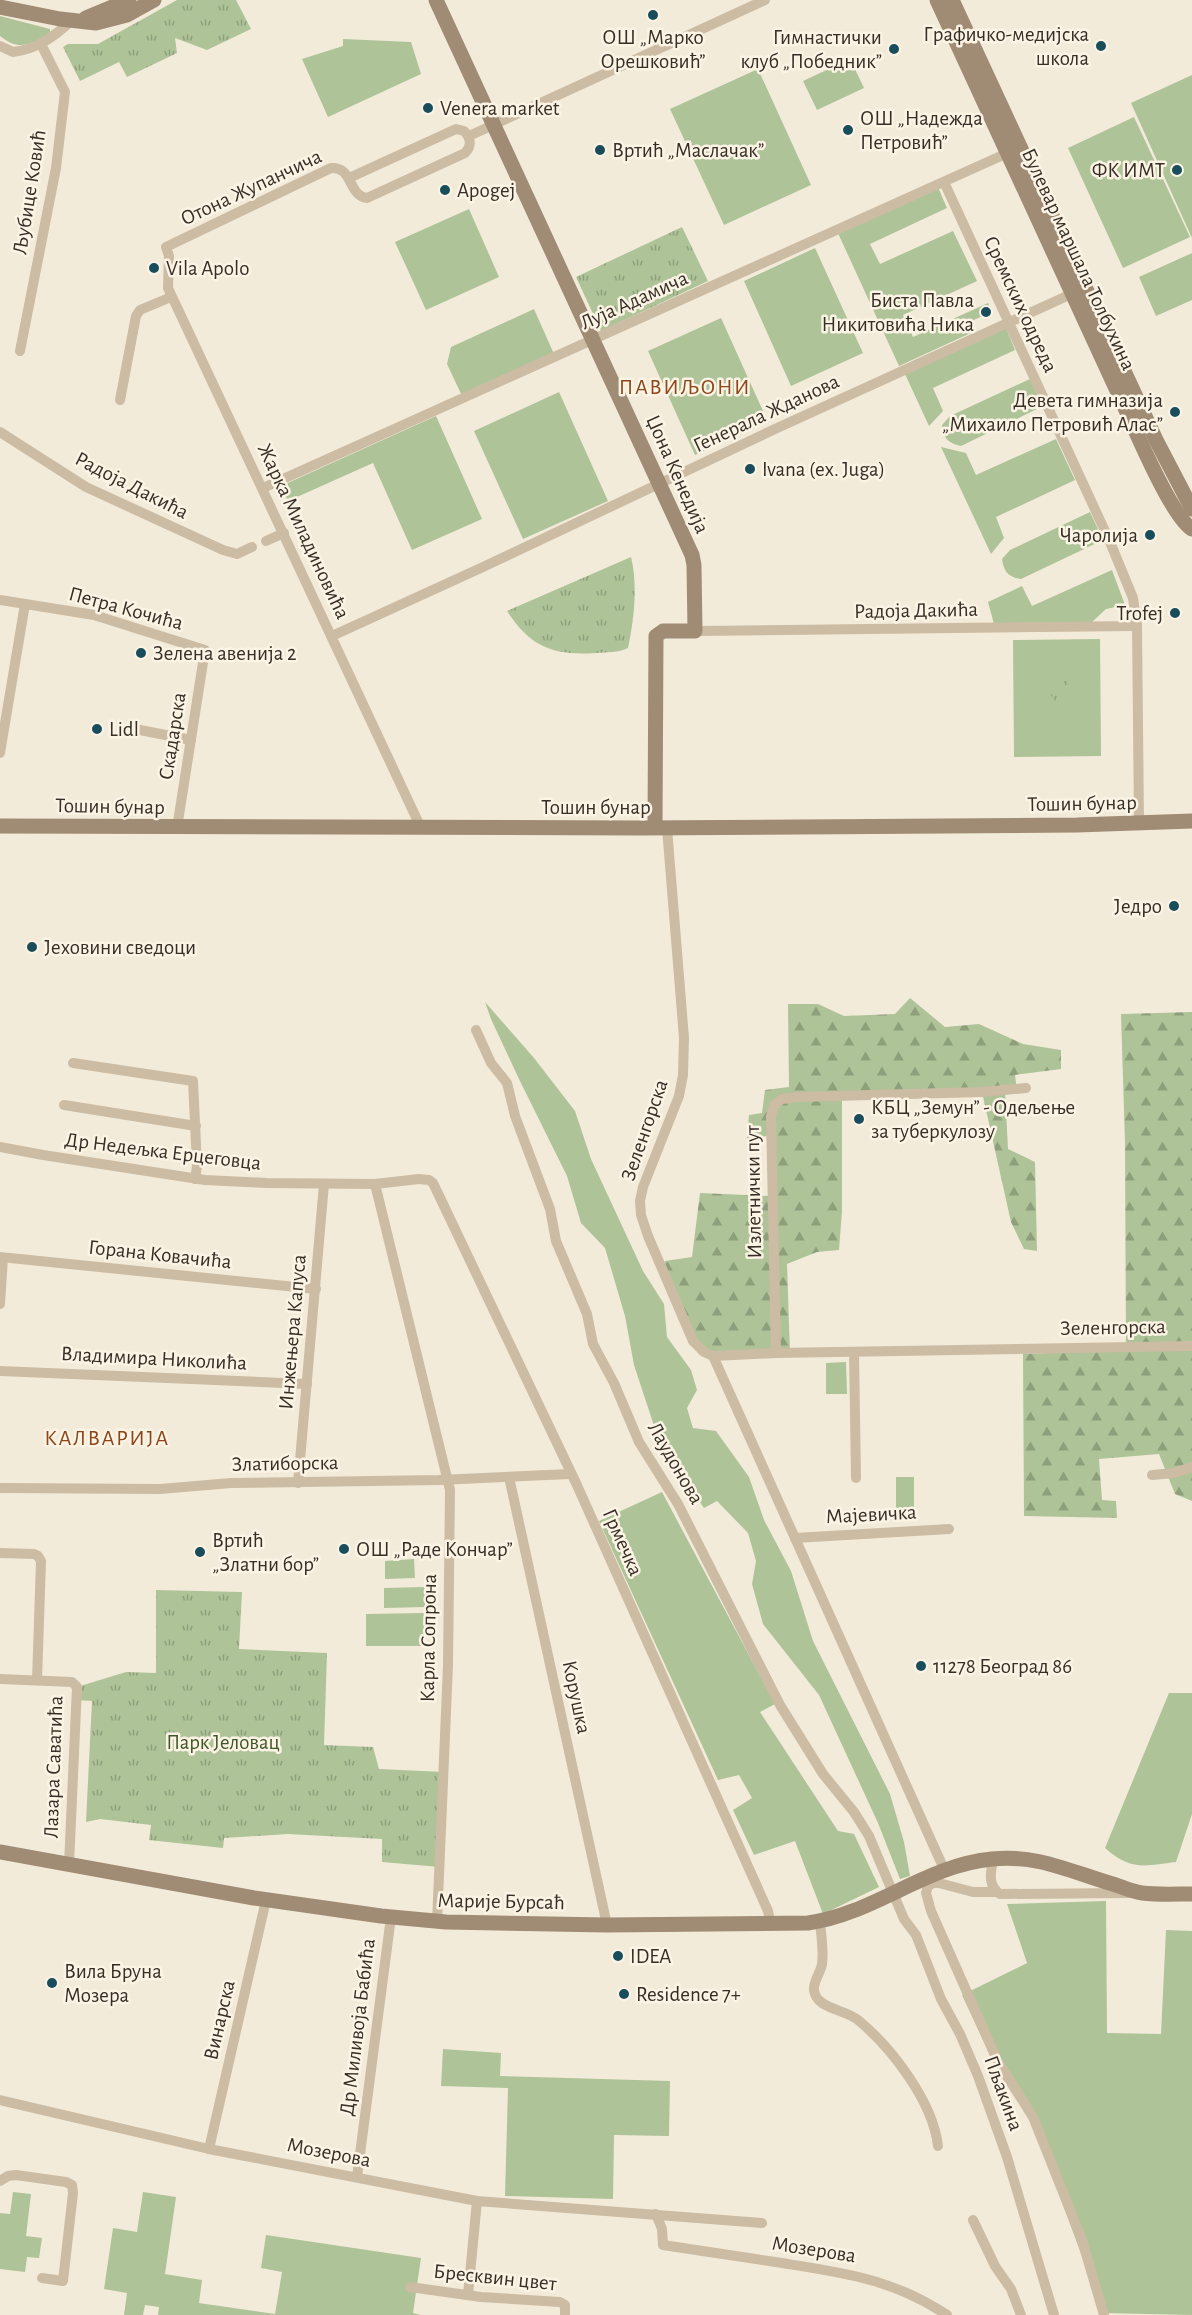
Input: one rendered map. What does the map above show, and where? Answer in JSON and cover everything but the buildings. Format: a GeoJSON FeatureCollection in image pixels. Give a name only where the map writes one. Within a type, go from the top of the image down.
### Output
{"type":"FeatureCollection","features":[{"type":"Feature","properties":{"kind":"street"},"geometry":{"type":"LineString","coordinates":[[0,46],[13,52],[41,44],[53,38],[76,20],[129,0]]}},
{"type":"Feature","properties":{"kind":"street"},"geometry":{"type":"LineString","coordinates":[[0,7],[96,23],[117,19],[154,0]]}},
{"type":"Feature","properties":{"kind":"street","name":"Џона Кенедија"},"geometry":{"type":"LineString","coordinates":[[436,0],[594,339],[694,561],[695,631]]}},
{"type":"Feature","properties":{"kind":"street","name":"Отона Жупанчича"},"geometry":{"type":"LineString","coordinates":[[469,136],[765,0]]}},
{"type":"Feature","properties":{"kind":"street","name":"Булевар маршала Толбухина"},"geometry":{"type":"LineString","coordinates":[[937,0],[1085,287],[1156,440],[1192,509]]}},
{"type":"Feature","properties":{"kind":"street","name":"Булевар маршала Толбухина"},"geometry":{"type":"LineString","coordinates":[[952,0],[1071,294],[1178,515],[1192,529]]}},
{"type":"Feature","properties":{"kind":"street","name":"Љубице Ковић"},"geometry":{"type":"LineString","coordinates":[[20,351],[56,168],[66,98],[41,44]]}},
{"type":"Feature","properties":{"kind":"street","name":"Отона Жупанчича"},"geometry":{"type":"LineString","coordinates":[[166,247],[331,168],[341,170],[349,178],[358,195],[367,198],[465,153],[470,144],[469,136],[464,130],[456,129],[349,178]]}},
{"type":"Feature","properties":{"kind":"street","name":"Луја Адамича"},"geometry":{"type":"LineString","coordinates":[[263,488],[1014,150]]}},
{"type":"Feature","properties":{"kind":"street","name":"Сремских одреда"},"geometry":{"type":"LineString","coordinates":[[944,182],[1120,565],[1133,598],[1137,626],[1139,823]]}},
{"type":"Feature","properties":{"kind":"street","name":"Жарка Миладиновића"},"geometry":{"type":"LineString","coordinates":[[166,247],[169,256],[168,288],[171,297],[263,488],[421,828]]}},
{"type":"Feature","properties":{"kind":"street","name":"Генерала Жданова"},"geometry":{"type":"LineString","coordinates":[[332,636],[1085,287]]}},
{"type":"Feature","properties":{"kind":"street"},"geometry":{"type":"LineString","coordinates":[[120,400],[136,316],[140,310],[171,297]]}},
{"type":"Feature","properties":{"kind":"street","name":"Радоја Дакића"},"geometry":{"type":"LineString","coordinates":[[0,432],[86,487],[133,510],[223,550],[237,554],[252,547]]}},
{"type":"Feature","properties":{"kind":"street"},"geometry":{"type":"LineString","coordinates":[[266,542],[284,533]]}},
{"type":"Feature","properties":{"kind":"street","name":"Петра Кочића"},"geometry":{"type":"LineString","coordinates":[[0,600],[94,615],[205,650]]}},
{"type":"Feature","properties":{"kind":"street"},"geometry":{"type":"LineString","coordinates":[[0,753],[25,604]]}},
{"type":"Feature","properties":{"kind":"street","name":"Радоја Дакића"},"geometry":{"type":"LineString","coordinates":[[695,631],[1137,626]]}},
{"type":"Feature","properties":{"kind":"street"},"geometry":{"type":"LineString","coordinates":[[661,827],[656,636],[663,631],[695,631]]}},
{"type":"Feature","properties":{"kind":"street","name":"Скадарска"},"geometry":{"type":"LineString","coordinates":[[177,828],[205,650]]}},
{"type":"Feature","properties":{"kind":"street"},"geometry":{"type":"LineString","coordinates":[[140,730],[191,740]]}},
{"type":"Feature","properties":{"kind":"street","name":"Тошин бунар"},"geometry":{"type":"LineString","coordinates":[[0,826],[661,827],[1192,821]]}},
{"type":"Feature","properties":{"kind":"street","name":"Зеленгорска"},"geometry":{"type":"LineString","coordinates":[[661,827],[684,1038],[683,1075],[680,1096],[643,1187],[640,1201],[641,1215],[684,1322],[693,1341],[704,1352],[713,1356],[1192,1346]]}},
{"type":"Feature","properties":{"kind":"street","name":"Лаудонова"},"geometry":{"type":"LineString","coordinates":[[476,1030],[491,1063],[507,1083],[515,1116],[550,1209],[556,1241],[587,1314],[592,1344],[614,1383],[639,1442],[678,1503],[780,1705],[823,1774],[854,1812],[869,1836],[894,1894]]}},
{"type":"Feature","properties":{"kind":"street"},"geometry":{"type":"LineString","coordinates":[[73,1064],[193,1081],[197,1166],[195,1179]]}},
{"type":"Feature","properties":{"kind":"street","name":"Излетнички пут"},"geometry":{"type":"LineString","coordinates":[[776,1353],[771,1116],[774,1105],[782,1099],[798,1097],[1005,1091],[1026,1088]]}},
{"type":"Feature","properties":{"kind":"street"},"geometry":{"type":"LineString","coordinates":[[64,1105],[196,1126]]}},
{"type":"Feature","properties":{"kind":"street","name":"Др Недељка Ерцеговца"},"geometry":{"type":"LineString","coordinates":[[0,1147],[195,1179],[267,1184],[375,1184],[429,1180]]}},
{"type":"Feature","properties":{"kind":"street","name":"Грмечка"},"geometry":{"type":"LineString","coordinates":[[429,1180],[436,1187],[570,1474],[768,1911],[771,1925]]}},
{"type":"Feature","properties":{"kind":"street","name":"Инжењера Капуса"},"geometry":{"type":"LineString","coordinates":[[298,1483],[324,1184]]}},
{"type":"Feature","properties":{"kind":"street","name":"Карла Сопрона"},"geometry":{"type":"LineString","coordinates":[[375,1184],[449,1479],[448,1665],[437,1922]]}},
{"type":"Feature","properties":{"kind":"street"},"geometry":{"type":"LineString","coordinates":[[0,1304],[1,1257]]}},
{"type":"Feature","properties":{"kind":"street","name":"Горана Ковачића"},"geometry":{"type":"LineString","coordinates":[[1,1257],[316,1289]]}},
{"type":"Feature","properties":{"kind":"street"},"geometry":{"type":"LineString","coordinates":[[854,1353],[856,1478]]}},
{"type":"Feature","properties":{"kind":"street"},"geometry":{"type":"LineString","coordinates":[[713,1356],[944,1869]]}},
{"type":"Feature","properties":{"kind":"street","name":"Владимира Николића"},"geometry":{"type":"LineString","coordinates":[[0,1371],[307,1384]]}},
{"type":"Feature","properties":{"kind":"street"},"geometry":{"type":"LineString","coordinates":[[1152,1475],[1174,1473],[1192,1467]]}},
{"type":"Feature","properties":{"kind":"street","name":"Златиборска"},"geometry":{"type":"LineString","coordinates":[[0,1488],[160,1489],[231,1483],[570,1474]]}},
{"type":"Feature","properties":{"kind":"street","name":"Корушка"},"geometry":{"type":"LineString","coordinates":[[509,1477],[607,1925]]}},
{"type":"Feature","properties":{"kind":"street","name":"Мајевичка"},"geometry":{"type":"LineString","coordinates":[[795,1538],[949,1529]]}},
{"type":"Feature","properties":{"kind":"street","name":"Лазара Саватића"},"geometry":{"type":"LineString","coordinates":[[0,1553],[34,1554],[41,1562],[37,1680],[72,1682],[77,1686],[69,1866]]}},
{"type":"Feature","properties":{"kind":"street"},"geometry":{"type":"LineString","coordinates":[[0,1679],[37,1680]]}},
{"type":"Feature","properties":{"kind":"street","name":"Марије Бурсаћ"},"geometry":{"type":"LineString","coordinates":[[0,1852],[266,1900],[437,1922],[607,1925],[771,1925],[820,1922],[858,1909],[944,1869],[968,1862],[1017,1858],[1058,1865],[1141,1893]]}},
{"type":"Feature","properties":{"kind":"street"},"geometry":{"type":"LineString","coordinates":[[993,1859],[991,1880],[997,1892]]}},
{"type":"Feature","properties":{"kind":"street","name":"Марије Бурсаћ"},"geometry":{"type":"LineString","coordinates":[[1104,2315],[1082,2240],[1036,2124],[998,2062],[931,1911],[926,1893],[928,1886],[936,1883],[973,1892],[997,1892],[1008,1895],[1192,1894]]}},
{"type":"Feature","properties":{"kind":"street","name":"Пљакина"},"geometry":{"type":"LineString","coordinates":[[894,1894],[904,1919],[915,1935],[941,1999],[960,2034],[978,2076],[1007,2157],[1054,2315]]}},
{"type":"Feature","properties":{"kind":"street","name":"Винарска"},"geometry":{"type":"LineString","coordinates":[[209,2149],[266,1900]]}},
{"type":"Feature","properties":{"kind":"street","name":"Др Миливоја Бабића"},"geometry":{"type":"LineString","coordinates":[[357,2177],[391,1917]]}},
{"type":"Feature","properties":{"kind":"street"},"geometry":{"type":"LineString","coordinates":[[820,1922],[822,1960],[814,1990],[817,1998],[825,2006],[851,2015],[889,2049],[911,2081],[933,2123],[938,2146]]}},
{"type":"Feature","properties":{"kind":"street","name":"Мозерова"},"geometry":{"type":"LineString","coordinates":[[0,2100],[209,2149],[477,2201],[762,2223]]}},
{"type":"Feature","properties":{"kind":"street"},"geometry":{"type":"LineString","coordinates":[[0,2181],[8,2176],[16,2175],[72,2184],[73,2193],[63,2281],[42,2278]]}},
{"type":"Feature","properties":{"kind":"street"},"geometry":{"type":"LineString","coordinates":[[468,2295],[477,2201]]}},
{"type":"Feature","properties":{"kind":"street","name":"Мозерова"},"geometry":{"type":"LineString","coordinates":[[656,2214],[662,2229],[663,2245],[846,2273],[906,2291],[947,2315]]}},
{"type":"Feature","properties":{"kind":"street"},"geometry":{"type":"LineString","coordinates":[[973,2220],[995,2265],[1011,2289],[1021,2315]]}},
{"type":"Feature","properties":{"kind":"street","name":"Бресквин цвет"},"geometry":{"type":"LineString","coordinates":[[410,2287],[468,2295],[560,2302],[565,2305],[565,2315]]}},
{"type":"Feature","properties":{"kind":"green space"},"geometry":{"type":"Polygon","coordinates":[[[177,0],[236,0],[251,29],[207,50],[175,38],[177,53],[127,77],[119,62],[80,81],[63,47],[68,44],[98,44],[177,0]]]}},
{"type":"Feature","properties":{"kind":"green space"},"geometry":{"type":"Polygon","coordinates":[[[0,16],[50,29],[50,37],[24,45],[13,44],[0,36],[0,16]]]}},
{"type":"Feature","properties":{"kind":"green space"},"geometry":{"type":"Polygon","coordinates":[[[343,39],[411,42],[421,74],[328,117],[302,59],[343,46],[343,39]]]}},
{"type":"Feature","properties":{"kind":"green space"},"geometry":{"type":"Polygon","coordinates":[[[850,59],[864,88],[817,110],[803,81],[850,59]]]}},
{"type":"Feature","properties":{"kind":"green space"},"geometry":{"type":"Polygon","coordinates":[[[758,69],[811,185],[724,225],[670,109],[758,69]]]}},
{"type":"Feature","properties":{"kind":"green space","name":"ФК ИМТ"},"geometry":{"type":"Polygon","coordinates":[[[1192,75],[1192,238],[1131,103],[1192,75]]]}},
{"type":"Feature","properties":{"kind":"green space"},"geometry":{"type":"Polygon","coordinates":[[[1134,117],[1190,237],[1123,268],[1068,148],[1134,117]]]}},
{"type":"Feature","properties":{"kind":"green space"},"geometry":{"type":"Polygon","coordinates":[[[937,185],[947,208],[870,244],[880,264],[953,231],[977,281],[903,315],[913,337],[988,303],[992,312],[969,322],[973,332],[899,366],[837,231],[937,185]]]}},
{"type":"Feature","properties":{"kind":"green space"},"geometry":{"type":"Polygon","coordinates":[[[469,209],[499,277],[426,310],[395,242],[469,209]]]}},
{"type":"Feature","properties":{"kind":"green space"},"geometry":{"type":"Polygon","coordinates":[[[682,227],[708,281],[601,331],[576,277],[682,227]]]}},
{"type":"Feature","properties":{"kind":"green space"},"geometry":{"type":"Polygon","coordinates":[[[815,248],[863,353],[791,386],[744,281],[815,248]]]}},
{"type":"Feature","properties":{"kind":"green space"},"geometry":{"type":"Polygon","coordinates":[[[1192,253],[1192,300],[1156,316],[1139,277],[1192,253]]]}},
{"type":"Feature","properties":{"kind":"green space"},"geometry":{"type":"Polygon","coordinates":[[[534,309],[554,354],[462,396],[447,364],[451,347],[534,309]]]}},
{"type":"Feature","properties":{"kind":"green space"},"geometry":{"type":"Polygon","coordinates":[[[721,318],[768,422],[695,455],[648,351],[721,318]]]}},
{"type":"Feature","properties":{"kind":"green space"},"geometry":{"type":"Polygon","coordinates":[[[1006,328],[1015,350],[933,388],[943,411],[929,426],[905,374],[1006,328]]]}},
{"type":"Feature","properties":{"kind":"green space"},"geometry":{"type":"Polygon","coordinates":[[[1030,379],[1043,406],[961,446],[950,442],[945,437],[942,425],[950,416],[1030,379]]]}},
{"type":"Feature","properties":{"kind":"green space"},"geometry":{"type":"Polygon","coordinates":[[[559,392],[608,501],[523,539],[474,431],[559,392]]]}},
{"type":"Feature","properties":{"kind":"green space"},"geometry":{"type":"Polygon","coordinates":[[[436,416],[482,519],[412,550],[373,463],[288,501],[281,486],[436,416]]]}},
{"type":"Feature","properties":{"kind":"green space"},"geometry":{"type":"Polygon","coordinates":[[[1056,439],[1075,480],[996,517],[1004,538],[991,554],[941,447],[966,453],[976,475],[1056,439]]]}},
{"type":"Feature","properties":{"kind":"green space"},"geometry":{"type":"Polygon","coordinates":[[[1090,512],[1103,540],[1021,579],[1005,571],[1002,559],[1010,550],[1090,512]]]}},
{"type":"Feature","properties":{"kind":"green space"},"geometry":{"type":"Polygon","coordinates":[[[631,557],[634,602],[628,648],[620,651],[581,654],[555,651],[534,641],[507,611],[631,557]]]}},
{"type":"Feature","properties":{"kind":"green space"},"geometry":{"type":"Polygon","coordinates":[[[1112,570],[1125,605],[1106,609],[1092,622],[994,624],[988,602],[1022,586],[1032,606],[1112,570]]]}},
{"type":"Feature","properties":{"kind":"green space"},"geometry":{"type":"Polygon","coordinates":[[[1100,639],[1101,756],[1014,757],[1013,640],[1100,639]]]}},
{"type":"Feature","properties":{"kind":"green space"},"geometry":{"type":"Polygon","coordinates":[[[1078,662],[1057,703],[1045,688],[1057,669],[1066,664],[1078,662]]]}},
{"type":"Feature","properties":{"kind":"green space"},"geometry":{"type":"Polygon","coordinates":[[[910,998],[945,1027],[979,1024],[1023,1044],[1061,1050],[1061,1069],[1015,1075],[1017,1090],[1005,1091],[1008,1149],[1035,1162],[1037,1251],[1024,1249],[1011,1222],[982,1092],[842,1096],[842,1211],[839,1250],[817,1252],[787,1264],[790,1353],[704,1352],[664,1274],[665,1261],[692,1257],[700,1193],[770,1196],[768,1136],[747,1139],[749,1115],[762,1113],[765,1090],[789,1087],[788,1004],[818,1004],[844,1016],[895,1014],[910,998]]]}},
{"type":"Feature","properties":{"kind":"green space"},"geometry":{"type":"Polygon","coordinates":[[[485,1002],[534,1058],[575,1111],[591,1159],[643,1271],[664,1304],[667,1337],[691,1370],[697,1390],[687,1408],[693,1428],[716,1431],[749,1477],[764,1520],[791,1571],[813,1641],[890,1794],[904,1842],[910,1876],[900,1879],[878,1823],[819,1695],[763,1624],[752,1584],[756,1561],[748,1533],[717,1501],[704,1508],[660,1444],[634,1365],[625,1316],[605,1248],[581,1223],[567,1176],[519,1079],[485,1002]]]}},
{"type":"Feature","properties":{"kind":"green space"},"geometry":{"type":"Polygon","coordinates":[[[1192,1012],[1192,1501],[1175,1494],[1159,1454],[1099,1459],[1102,1500],[1116,1501],[1117,1518],[1024,1516],[1023,1354],[1126,1350],[1125,1143],[1121,1014],[1192,1012]]]}},
{"type":"Feature","properties":{"kind":"green space"},"geometry":{"type":"Polygon","coordinates":[[[846,1362],[847,1394],[826,1394],[826,1363],[846,1362]]]}},
{"type":"Feature","properties":{"kind":"green space"},"geometry":{"type":"Polygon","coordinates":[[[896,1477],[914,1477],[914,1514],[896,1514],[896,1477]]]}},
{"type":"Feature","properties":{"kind":"green space"},"geometry":{"type":"Polygon","coordinates":[[[662,1492],[775,1704],[760,1712],[838,1831],[854,1834],[879,1887],[823,1914],[795,1841],[754,1855],[733,1810],[752,1798],[739,1775],[718,1780],[599,1521],[662,1492]]]}},
{"type":"Feature","properties":{"kind":"green space"},"geometry":{"type":"Polygon","coordinates":[[[414,1559],[415,1578],[385,1579],[385,1561],[414,1559]]]}},
{"type":"Feature","properties":{"kind":"green space"},"geometry":{"type":"Polygon","coordinates":[[[425,1587],[425,1607],[384,1608],[384,1588],[425,1587]]]}},
{"type":"Feature","properties":{"kind":"green space","name":"Парк Јеловац"},"geometry":{"type":"Polygon","coordinates":[[[156,1590],[242,1592],[239,1649],[327,1653],[324,1745],[373,1747],[379,1769],[444,1772],[440,1867],[382,1862],[382,1839],[288,1834],[224,1838],[223,1848],[149,1840],[151,1825],[100,1819],[86,1822],[92,1701],[77,1700],[77,1687],[126,1672],[156,1673],[156,1590]]]}},
{"type":"Feature","properties":{"kind":"green space"},"geometry":{"type":"Polygon","coordinates":[[[424,1613],[424,1646],[366,1646],[366,1614],[424,1613]]]}},
{"type":"Feature","properties":{"kind":"green space"},"geometry":{"type":"Polygon","coordinates":[[[1169,1693],[1192,1693],[1192,1814],[1176,1862],[1130,1864],[1105,1848],[1169,1693]]]}},
{"type":"Feature","properties":{"kind":"green space"},"geometry":{"type":"Polygon","coordinates":[[[1106,1901],[1107,2033],[1161,2034],[1166,1930],[1192,1931],[1192,2315],[1103,2313],[1036,2125],[998,2072],[962,1995],[1027,1963],[1007,1904],[1106,1901]]]}},
{"type":"Feature","properties":{"kind":"green space"},"geometry":{"type":"Polygon","coordinates":[[[443,2049],[501,2053],[500,2076],[670,2081],[669,2136],[614,2135],[613,2199],[505,2196],[508,2088],[441,2086],[443,2049]]]}},
{"type":"Feature","properties":{"kind":"green space"},"geometry":{"type":"Polygon","coordinates":[[[13,2192],[31,2194],[26,2236],[42,2238],[39,2258],[27,2257],[25,2272],[0,2269],[0,2213],[10,2214],[13,2192]]]}},
{"type":"Feature","properties":{"kind":"green space"},"geometry":{"type":"Polygon","coordinates":[[[143,2192],[176,2197],[165,2274],[202,2280],[199,2303],[275,2314],[282,2272],[261,2268],[266,2235],[421,2258],[413,2313],[421,2315],[158,2315],[159,2307],[145,2305],[143,2315],[124,2315],[127,2293],[104,2289],[113,2228],[137,2232],[143,2192]]]}},
{"type":"Feature","properties":{"kind":"place","name":"ОШ „Марко Орешковић”"},"geometry":{"type":"Point","coordinates":[653,15]}},
{"type":"Feature","properties":{"kind":"place","name":"Графичко-медијска школа"},"geometry":{"type":"Point","coordinates":[1101,46]}},
{"type":"Feature","properties":{"kind":"place","name":"Гимнастички клуб „Победник”"},"geometry":{"type":"Point","coordinates":[894,49]}},
{"type":"Feature","properties":{"kind":"place","name":"Venera market"},"geometry":{"type":"Point","coordinates":[428,108]}},
{"type":"Feature","properties":{"kind":"place","name":"ОШ „Надежда Петровић”"},"geometry":{"type":"Point","coordinates":[848,130]}},
{"type":"Feature","properties":{"kind":"place","name":"Вртић „Маслачак”"},"geometry":{"type":"Point","coordinates":[600,150]}},
{"type":"Feature","properties":{"kind":"place","name":"ФК ИМТ"},"geometry":{"type":"Point","coordinates":[1177,170]}},
{"type":"Feature","properties":{"kind":"place","name":"Apogej"},"geometry":{"type":"Point","coordinates":[445,190]}},
{"type":"Feature","properties":{"kind":"place","name":"Vila Apolo"},"geometry":{"type":"Point","coordinates":[154,268]}},
{"type":"Feature","properties":{"kind":"place","name":"Биста Павла Никитовића Ника"},"geometry":{"type":"Point","coordinates":[986,312]}},
{"type":"Feature","properties":{"kind":"place","name":"Девета гимназија „Михаило Петровић Алас”"},"geometry":{"type":"Point","coordinates":[1175,412]}},
{"type":"Feature","properties":{"kind":"place","name":"Ivana (ex. Juga)"},"geometry":{"type":"Point","coordinates":[750,469]}},
{"type":"Feature","properties":{"kind":"place","name":"Чаролија"},"geometry":{"type":"Point","coordinates":[1150,535]}},
{"type":"Feature","properties":{"kind":"place","name":"Trofej"},"geometry":{"type":"Point","coordinates":[1175,613]}},
{"type":"Feature","properties":{"kind":"place","name":"Зелена авенија 2"},"geometry":{"type":"Point","coordinates":[141,653]}},
{"type":"Feature","properties":{"kind":"place","name":"Lidl"},"geometry":{"type":"Point","coordinates":[97,729]}},
{"type":"Feature","properties":{"kind":"place","name":"Једро"},"geometry":{"type":"Point","coordinates":[1174,906]}},
{"type":"Feature","properties":{"kind":"place","name":"Јеховини сведоци"},"geometry":{"type":"Point","coordinates":[32,947]}},
{"type":"Feature","properties":{"kind":"place","name":"КБЦ „Земун” - Одељење за туберкулозу"},"geometry":{"type":"Point","coordinates":[859,1119]}},
{"type":"Feature","properties":{"kind":"place","name":"ОШ „Раде Кончар”"},"geometry":{"type":"Point","coordinates":[344,1549]}},
{"type":"Feature","properties":{"kind":"place","name":"Вртић „Златни бор”"},"geometry":{"type":"Point","coordinates":[200,1552]}},
{"type":"Feature","properties":{"kind":"place","name":"11278 Београд 86"},"geometry":{"type":"Point","coordinates":[921,1666]}},
{"type":"Feature","properties":{"kind":"place","name":"IDEA"},"geometry":{"type":"Point","coordinates":[618,1956]}},
{"type":"Feature","properties":{"kind":"place","name":"Вила Бруна Мозера"},"geometry":{"type":"Point","coordinates":[52,1983]}},
{"type":"Feature","properties":{"kind":"place","name":"Residence 7+"},"geometry":{"type":"Point","coordinates":[624,1994]}},
{"type":"Feature","properties":{"kind":"district","name":"ПАВИЉОНИ"},"geometry":{"type":"Point","coordinates":[685,386]}},
{"type":"Feature","properties":{"kind":"district","name":"КАЛВАРИЈА"},"geometry":{"type":"Point","coordinates":[107,1437]}}]}
